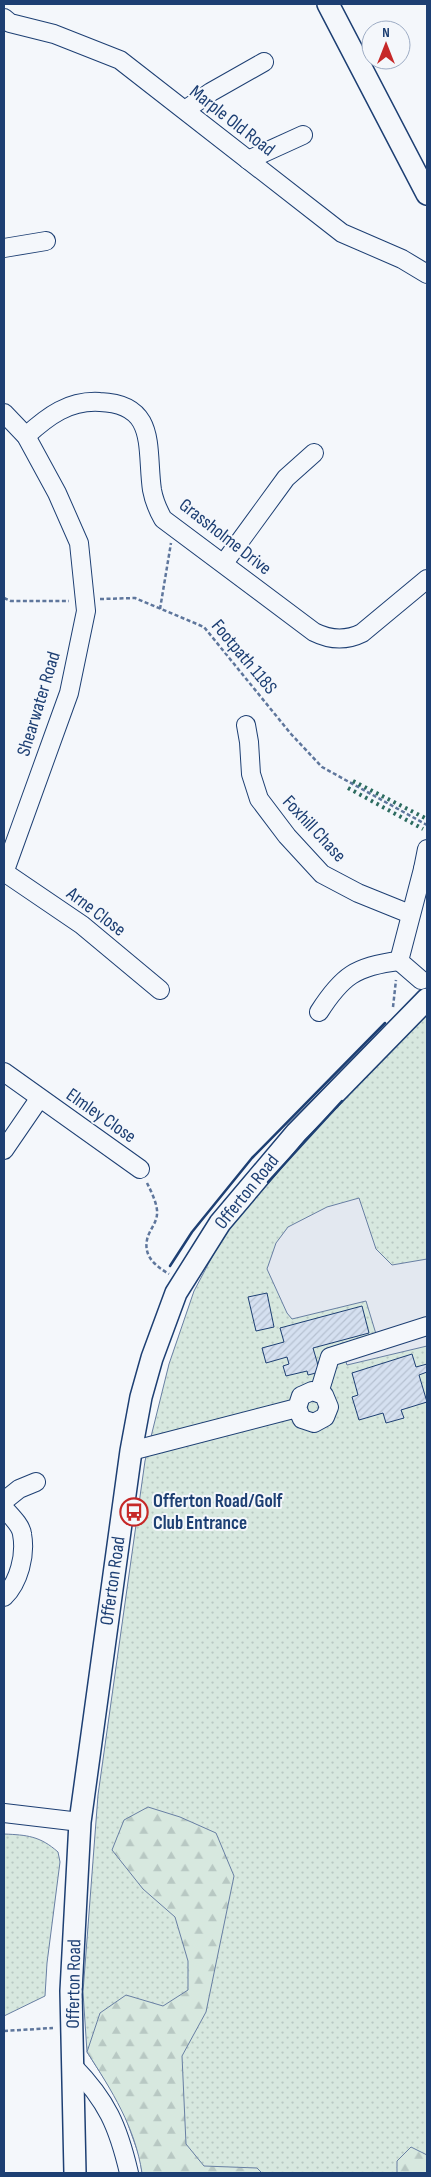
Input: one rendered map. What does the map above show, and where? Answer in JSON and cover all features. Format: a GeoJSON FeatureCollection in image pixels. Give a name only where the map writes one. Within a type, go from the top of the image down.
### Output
{"type":"FeatureCollection","features":[{"type":"Feature","properties":{"kind":"main road"},"geometry":{"type":"LineString","coordinates":[[328,4],[427,194]]}},
{"type":"Feature","properties":{"kind":"main road","name":"Offerton Road"},"geometry":{"type":"LineString","coordinates":[[76,2173],[71,1991],[80,1822],[131,1451],[141,1397],[152,1358],[176,1293],[220,1222],[296,1132],[424,989]]}},
{"type":"Feature","properties":{"kind":"street","name":"Marple Old Road"},"geometry":{"type":"LineString","coordinates":[[4,18],[10,23],[54,34],[120,60],[342,233],[402,259],[427,274]]}},
{"type":"Feature","properties":{"kind":"street"},"geometry":{"type":"LineString","coordinates":[[185,110],[211,92],[264,62]]}},
{"type":"Feature","properties":{"kind":"street"},"geometry":{"type":"LineString","coordinates":[[248,160],[303,135]]}},
{"type":"Feature","properties":{"kind":"street"},"geometry":{"type":"LineString","coordinates":[[4,248],[46,241]]}},
{"type":"Feature","properties":{"kind":"street","name":"Grassholme Drive"},"geometry":{"type":"LineString","coordinates":[[26,436],[46,418],[70,405],[92,401],[113,402],[127,407],[140,417],[147,432],[152,491],[163,519],[314,632],[333,639],[352,638],[362,633],[427,579]]}},
{"type":"Feature","properties":{"kind":"street","name":"Shearwater Road"},"geometry":{"type":"LineString","coordinates":[[4,413],[26,436],[57,493],[79,543],[86,611],[69,693],[4,872]]}},
{"type":"Feature","properties":{"kind":"street"},"geometry":{"type":"LineString","coordinates":[[224,563],[286,478],[314,453]]}},
{"type":"Feature","properties":{"kind":"street","name":"Foxhill Chase"},"geometry":{"type":"LineString","coordinates":[[246,725],[251,774],[259,799],[287,836],[322,874],[358,893],[410,914]]}},
{"type":"Feature","properties":{"kind":"street"},"geometry":{"type":"LineString","coordinates":[[398,961],[410,914],[425,871],[427,849]]}},
{"type":"Feature","properties":{"kind":"street","name":"Arne Close"},"geometry":{"type":"LineString","coordinates":[[4,872],[82,925],[160,990]]}},
{"type":"Feature","properties":{"kind":"street"},"geometry":{"type":"LineString","coordinates":[[398,961],[424,989]]}},
{"type":"Feature","properties":{"kind":"street"},"geometry":{"type":"LineString","coordinates":[[318,1012],[332,991],[351,974],[375,964],[398,961]]}},
{"type":"Feature","properties":{"kind":"street","name":"Elmley Close"},"geometry":{"type":"LineString","coordinates":[[4,1072],[140,1169]]}},
{"type":"Feature","properties":{"kind":"street","name":"Elmley Close"},"geometry":{"type":"LineString","coordinates":[[4,1150],[39,1098]]}},
{"type":"Feature","properties":{"kind":"street"},"geometry":{"type":"LineString","coordinates":[[319,1393],[330,1357],[427,1326]]}},
{"type":"Feature","properties":{"kind":"street"},"geometry":{"type":"LineString","coordinates":[[312,1391],[324,1395],[329,1407],[324,1417],[314,1423],[302,1419],[297,1408],[301,1396],[312,1391]]}},
{"type":"Feature","properties":{"kind":"street"},"geometry":{"type":"LineString","coordinates":[[131,1451],[297,1408]]}},
{"type":"Feature","properties":{"kind":"street"},"geometry":{"type":"LineString","coordinates":[[4,1501],[18,1489],[36,1482]]}},
{"type":"Feature","properties":{"kind":"street"},"geometry":{"type":"LineString","coordinates":[[4,1508],[22,1532],[17,1580],[4,1597]]}},
{"type":"Feature","properties":{"kind":"street"},"geometry":{"type":"LineString","coordinates":[[4,1813],[80,1822]]}},
{"type":"Feature","properties":{"kind":"street"},"geometry":{"type":"LineString","coordinates":[[73,2066],[94,2088],[110,2114],[122,2146],[129,2173]]}},
{"type":"Feature","properties":{"kind":"path"},"geometry":{"type":"LineString","coordinates":[[160,608],[174,528]]}},
{"type":"Feature","properties":{"kind":"path","name":"Footpath 118S"},"geometry":{"type":"LineString","coordinates":[[4,598],[11,601],[85,601],[134,598],[204,627],[285,727],[322,767],[427,826]]}},
{"type":"Feature","properties":{"kind":"path"},"geometry":{"type":"LineString","coordinates":[[392,1009],[398,961]]}},
{"type":"Feature","properties":{"kind":"path"},"geometry":{"type":"LineString","coordinates":[[140,1169],[157,1209],[156,1223],[149,1235],[146,1246],[149,1258],[158,1268],[183,1282]]}},
{"type":"Feature","properties":{"kind":"path"},"geometry":{"type":"LineString","coordinates":[[4,2031],[72,2027]]}},
{"type":"Feature","properties":{"kind":"green space"},"geometry":{"type":"Polygon","coordinates":[[[427,1013],[427,2173],[142,2173],[140,2158],[121,2105],[87,2052],[83,1992],[98,1795],[145,1461],[169,1364],[194,1291],[229,1225],[372,1068],[427,1013]]]}},
{"type":"Feature","properties":{"kind":"green space"},"geometry":{"type":"Polygon","coordinates":[[[148,1807],[180,1817],[216,1833],[234,1876],[206,2012],[182,2056],[186,2144],[204,2166],[257,2168],[262,2173],[142,2173],[139,2156],[128,2125],[114,2095],[87,2052],[100,2013],[126,1995],[163,2006],[188,1990],[188,1961],[175,1917],[143,1889],[112,1850],[124,1820],[148,1807]]]}},
{"type":"Feature","properties":{"kind":"green space"},"geometry":{"type":"Polygon","coordinates":[[[4,1834],[26,1836],[45,1843],[58,1852],[60,1862],[47,1963],[45,1996],[4,2016],[4,1834]]]}},
{"type":"Feature","properties":{"kind":"green space"},"geometry":{"type":"Polygon","coordinates":[[[411,2147],[427,2155],[427,2173],[397,2173],[397,2161],[411,2147]]]}},
{"type":"Feature","properties":{"kind":"shaded area"},"geometry":{"type":"Polygon","coordinates":[[[359,1198],[376,1249],[392,1265],[427,1259],[427,1346],[347,1365],[340,1344],[376,1334],[366,1301],[292,1319],[287,1313],[267,1269],[276,1243],[288,1227],[327,1207],[359,1198]]]}},
{"type":"Feature","properties":{"kind":"building"},"geometry":{"type":"Polygon","coordinates":[[[267,1293],[274,1327],[256,1331],[248,1297],[267,1293]]]}},
{"type":"Feature","properties":{"kind":"building"},"geometry":{"type":"Polygon","coordinates":[[[362,1306],[369,1333],[313,1348],[320,1372],[308,1375],[307,1371],[286,1376],[283,1366],[289,1364],[287,1357],[266,1363],[262,1348],[284,1342],[280,1328],[362,1306]]]}},
{"type":"Feature","properties":{"kind":"building"},"geometry":{"type":"Polygon","coordinates":[[[412,1354],[416,1367],[427,1364],[427,1372],[419,1375],[427,1402],[401,1410],[404,1418],[386,1423],[383,1413],[359,1420],[352,1397],[358,1395],[352,1373],[412,1354]]]}},
{"type":"Feature","properties":{"kind":"hedge"},"geometry":{"type":"LineString","coordinates":[[353,781],[427,819]]}},
{"type":"Feature","properties":{"kind":"hedge"},"geometry":{"type":"LineString","coordinates":[[348,788],[423,829]]}},
{"type":"Feature","properties":{"kind":"wall"},"geometry":{"type":"LineString","coordinates":[[170,1266],[192,1232],[252,1158],[385,1023]]}},
{"type":"Feature","properties":{"kind":"wall"},"geometry":{"type":"LineString","coordinates":[[268,1182],[342,1101]]}},
{"type":"Feature","properties":{"kind":"place","name":"Offerton Road/Golf Club Entrance"},"geometry":{"type":"Point","coordinates":[134,1512]}}]}
